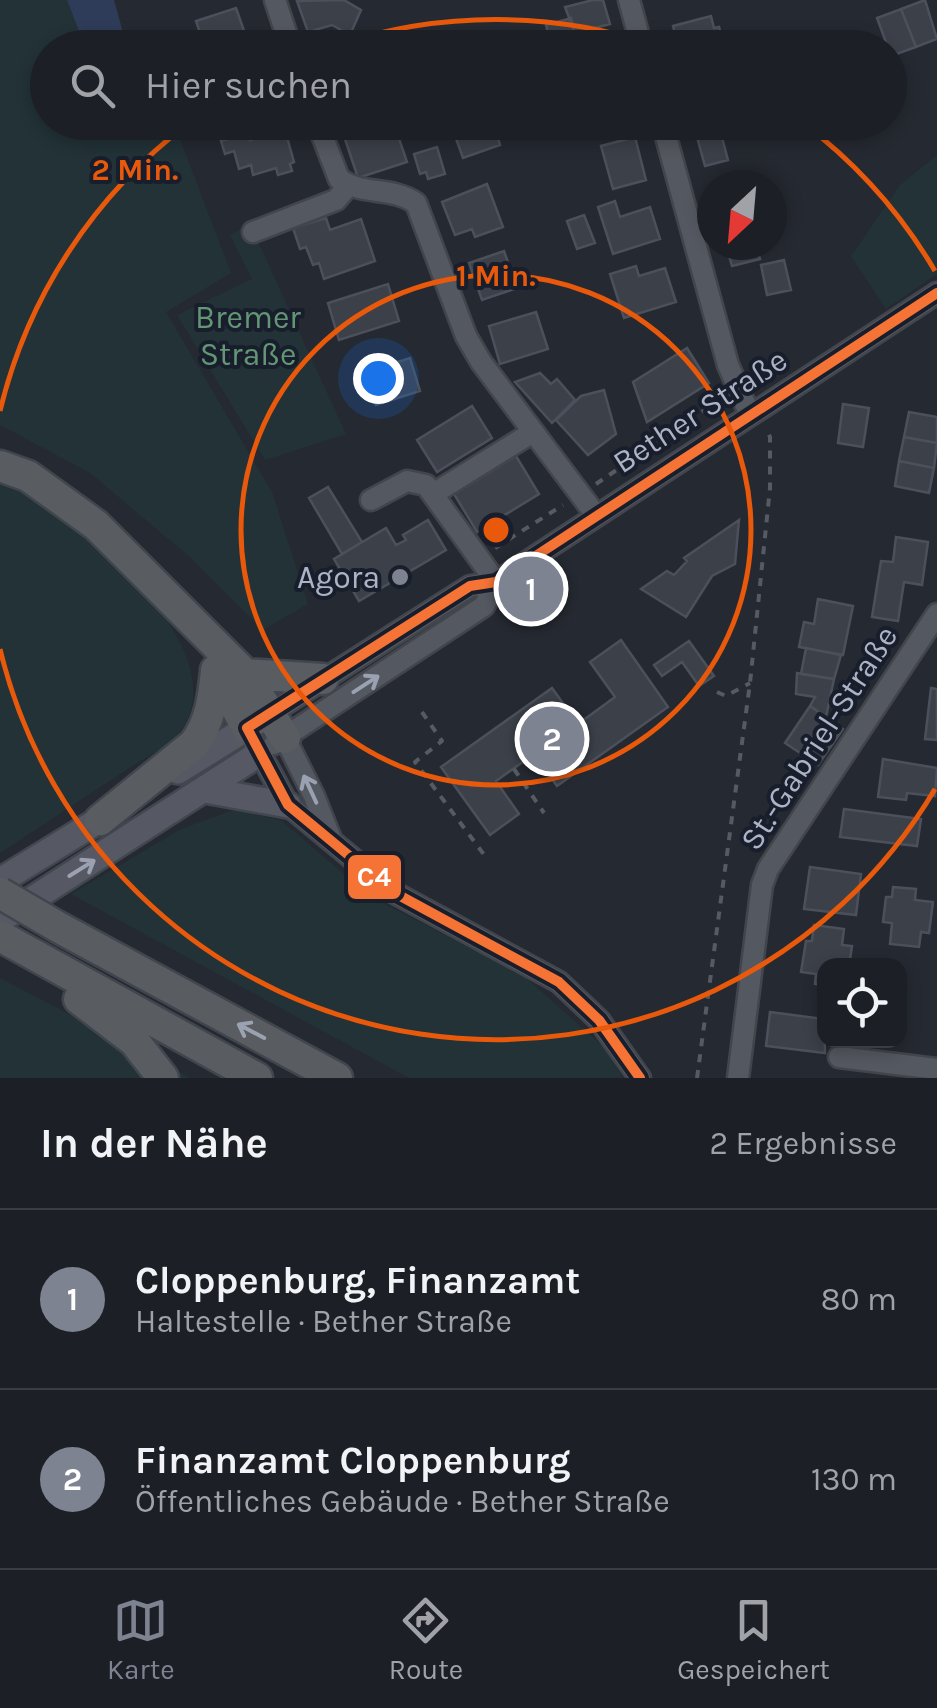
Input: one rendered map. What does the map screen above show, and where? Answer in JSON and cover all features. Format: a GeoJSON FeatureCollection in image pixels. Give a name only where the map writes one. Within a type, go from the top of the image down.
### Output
{"type":"FeatureCollection","features":[{"type":"Feature","properties":{"kind":"highway"},"geometry":{"type":"LineString","coordinates":[[0,466],[28,476],[96,524],[188,619],[231,672],[266,733]]}},
{"type":"Feature","properties":{"kind":"highway"},"geometry":{"type":"LineString","coordinates":[[231,672],[323,679]]}},
{"type":"Feature","properties":{"kind":"highway"},"geometry":{"type":"LineString","coordinates":[[100,820],[194,744],[231,672]]}},
{"type":"Feature","properties":{"kind":"highway"},"geometry":{"type":"LineString","coordinates":[[0,893],[337,1078]]}},
{"type":"Feature","properties":{"kind":"highway"},"geometry":{"type":"LineString","coordinates":[[10,946],[134,1040],[163,1078]]}},
{"type":"Feature","properties":{"kind":"highway"},"geometry":{"type":"LineString","coordinates":[[10,946],[257,1078]]}},
{"type":"Feature","properties":{"kind":"main road"},"geometry":{"type":"LineString","coordinates":[[0,920],[206,790],[266,733]]}},
{"type":"Feature","properties":{"kind":"main road"},"geometry":{"type":"LineString","coordinates":[[0,881],[100,820],[266,733]]}},
{"type":"Feature","properties":{"kind":"main road"},"geometry":{"type":"LineString","coordinates":[[206,790],[288,805]]}},
{"type":"Feature","properties":{"kind":"street"},"geometry":{"type":"LineString","coordinates":[[275,0],[285,30]]}},
{"type":"Feature","properties":{"kind":"street"},"geometry":{"type":"LineString","coordinates":[[629,0],[637,30]]}},
{"type":"Feature","properties":{"kind":"street"},"geometry":{"type":"LineString","coordinates":[[322,140],[332,169],[348,186],[404,194],[416,203],[466,336],[595,514]]}},
{"type":"Feature","properties":{"kind":"street"},"geometry":{"type":"LineString","coordinates":[[667,140],[728,365],[738,389],[755,412]]}},
{"type":"Feature","properties":{"kind":"street"},"geometry":{"type":"LineString","coordinates":[[253,232],[336,200],[348,186]]}},
{"type":"Feature","properties":{"kind":"street","name":"Bether Straße"},"geometry":{"type":"LineString","coordinates":[[266,733],[323,679],[470,586],[496,582],[937,293]]}},
{"type":"Feature","properties":{"kind":"street"},"geometry":{"type":"LineString","coordinates":[[432,494],[533,432]]}},
{"type":"Feature","properties":{"kind":"street"},"geometry":{"type":"LineString","coordinates":[[371,500],[407,481],[426,485],[496,582]]}},
{"type":"Feature","properties":{"kind":"street","name":"Bether Straße"},"geometry":{"type":"LineString","coordinates":[[266,733],[484,606],[496,582]]}},
{"type":"Feature","properties":{"kind":"street","name":"St.-Gabriel-Straße"},"geometry":{"type":"LineString","coordinates":[[738,1078],[762,884],[768,869],[937,614]]}},
{"type":"Feature","properties":{"kind":"street"},"geometry":{"type":"LineString","coordinates":[[266,733],[288,805],[393,892],[559,982],[598,1020],[640,1078]]}},
{"type":"Feature","properties":{"kind":"street"},"geometry":{"type":"LineString","coordinates":[[266,733],[314,796],[332,841]]}},
{"type":"Feature","properties":{"kind":"street"},"geometry":{"type":"LineString","coordinates":[[839,1057],[937,1069]]}},
{"type":"Feature","properties":{"kind":"path"},"geometry":{"type":"LineString","coordinates":[[479,558],[738,389]]}},
{"type":"Feature","properties":{"kind":"path"},"geometry":{"type":"LineString","coordinates":[[697,1078],[750,683],[770,488],[770,437],[755,412]]}},
{"type":"Feature","properties":{"kind":"path"},"geometry":{"type":"LineString","coordinates":[[716,692],[726,696],[750,683]]}},
{"type":"Feature","properties":{"kind":"path"},"geometry":{"type":"LineString","coordinates":[[422,712],[442,742],[416,762],[485,856]]}},
{"type":"Feature","properties":{"kind":"path"},"geometry":{"type":"LineString","coordinates":[[514,768],[544,813]]}},
{"type":"Feature","properties":{"kind":"green space"},"geometry":{"type":"Polygon","coordinates":[[[0,0],[67,0],[78,30],[30,30],[30,140],[180,140],[231,273],[166,312],[272,492],[308,604],[263,630],[191,558],[90,473],[0,425],[0,0]]]}},
{"type":"Feature","properties":{"kind":"green space"},"geometry":{"type":"Polygon","coordinates":[[[937,155],[937,274],[886,309],[851,256],[900,185],[937,155]]]}},
{"type":"Feature","properties":{"kind":"green space","name":"Bremer Straße"},"geometry":{"type":"Polygon","coordinates":[[[250,224],[346,434],[265,460],[177,315],[252,279],[230,235],[250,224]]]}},
{"type":"Feature","properties":{"kind":"green space"},"geometry":{"type":"Polygon","coordinates":[[[0,484],[31,496],[61,516],[123,568],[153,601],[176,635],[191,670],[192,704],[178,735],[169,743],[0,853],[0,484]]]}},
{"type":"Feature","properties":{"kind":"green space"},"geometry":{"type":"Polygon","coordinates":[[[236,809],[282,821],[371,897],[524,976],[606,1049],[623,1078],[409,1078],[71,894],[181,829],[236,809]]]}},
{"type":"Feature","properties":{"kind":"green space"},"geometry":{"type":"Polygon","coordinates":[[[0,978],[191,1078],[0,1078],[0,978]]]}},
{"type":"Feature","properties":{"kind":"water"},"geometry":{"type":"Polygon","coordinates":[[[67,0],[114,0],[122,30],[78,30],[67,0]]]}},
{"type":"Feature","properties":{"kind":"building"},"geometry":{"type":"Polygon","coordinates":[[[344,0],[361,10],[352,30],[332,25],[307,30],[297,1],[344,0]]]}},
{"type":"Feature","properties":{"kind":"building"},"geometry":{"type":"Polygon","coordinates":[[[603,0],[610,24],[574,30],[565,7],[603,0]]]}},
{"type":"Feature","properties":{"kind":"building"},"geometry":{"type":"Polygon","coordinates":[[[925,0],[937,39],[916,47],[901,9],[925,0]]]}},
{"type":"Feature","properties":{"kind":"building"},"geometry":{"type":"Polygon","coordinates":[[[236,8],[244,30],[199,30],[196,21],[236,8]]]}},
{"type":"Feature","properties":{"kind":"building"},"geometry":{"type":"Polygon","coordinates":[[[901,9],[916,47],[907,50],[907,30],[881,30],[877,18],[901,9]]]}},
{"type":"Feature","properties":{"kind":"building"},"geometry":{"type":"Polygon","coordinates":[[[711,16],[714,28],[720,30],[674,30],[673,26],[711,16]]]}},
{"type":"Feature","properties":{"kind":"building"},"geometry":{"type":"Polygon","coordinates":[[[571,18],[574,30],[547,30],[546,25],[571,18]]]}},
{"type":"Feature","properties":{"kind":"building"},"geometry":{"type":"Polygon","coordinates":[[[288,140],[294,162],[290,164],[292,171],[278,175],[276,168],[253,175],[251,165],[239,169],[234,151],[225,154],[221,141],[288,140]]]}},
{"type":"Feature","properties":{"kind":"building"},"geometry":{"type":"Polygon","coordinates":[[[345,140],[399,140],[407,162],[358,178],[345,140]]]}},
{"type":"Feature","properties":{"kind":"building"},"geometry":{"type":"Polygon","coordinates":[[[456,140],[498,140],[500,145],[463,158],[456,140]]]}},
{"type":"Feature","properties":{"kind":"building"},"geometry":{"type":"Polygon","coordinates":[[[636,140],[646,180],[613,189],[601,146],[636,140]]]}},
{"type":"Feature","properties":{"kind":"building"},"geometry":{"type":"Polygon","coordinates":[[[698,140],[723,140],[728,160],[705,166],[698,140]]]}},
{"type":"Feature","properties":{"kind":"building"},"geometry":{"type":"Polygon","coordinates":[[[437,147],[445,174],[428,179],[426,172],[420,174],[414,154],[437,147]]]}},
{"type":"Feature","properties":{"kind":"building"},"geometry":{"type":"Polygon","coordinates":[[[487,184],[503,227],[475,237],[472,229],[455,235],[442,202],[487,184]]]}},
{"type":"Feature","properties":{"kind":"building"},"geometry":{"type":"Polygon","coordinates":[[[615,201],[620,217],[650,207],[660,239],[613,254],[598,207],[615,201]]]}},
{"type":"Feature","properties":{"kind":"building"},"geometry":{"type":"Polygon","coordinates":[[[584,215],[595,243],[577,249],[567,221],[584,215]]]}},
{"type":"Feature","properties":{"kind":"building"},"geometry":{"type":"Polygon","coordinates":[[[326,218],[330,230],[361,219],[375,261],[324,279],[319,263],[313,265],[306,247],[300,249],[293,228],[326,218]]]}},
{"type":"Feature","properties":{"kind":"building"},"geometry":{"type":"Polygon","coordinates":[[[504,251],[517,288],[482,300],[469,263],[504,251]]]}},
{"type":"Feature","properties":{"kind":"building"},"geometry":{"type":"Polygon","coordinates":[[[730,260],[756,260],[732,266],[730,260]]]}},
{"type":"Feature","properties":{"kind":"building"},"geometry":{"type":"Polygon","coordinates":[[[784,260],[791,290],[767,295],[761,265],[784,260]]]}},
{"type":"Feature","properties":{"kind":"building"},"geometry":{"type":"Polygon","coordinates":[[[636,266],[639,276],[665,268],[676,302],[624,318],[610,274],[636,266]]]}},
{"type":"Feature","properties":{"kind":"building"},"geometry":{"type":"Polygon","coordinates":[[[388,284],[399,321],[339,340],[328,303],[388,284]]]}},
{"type":"Feature","properties":{"kind":"building"},"geometry":{"type":"Polygon","coordinates":[[[536,312],[548,349],[500,364],[489,326],[536,312]]]}},
{"type":"Feature","properties":{"kind":"building"},"geometry":{"type":"Polygon","coordinates":[[[687,348],[709,383],[647,422],[633,382],[687,348]]]}},
{"type":"Feature","properties":{"kind":"building"},"geometry":{"type":"Polygon","coordinates":[[[410,358],[420,391],[376,405],[366,372],[410,358]]]}},
{"type":"Feature","properties":{"kind":"building"},"geometry":{"type":"Polygon","coordinates":[[[540,373],[551,384],[557,379],[575,400],[552,423],[515,382],[540,373]]]}},
{"type":"Feature","properties":{"kind":"building"},"geometry":{"type":"Polygon","coordinates":[[[604,390],[616,434],[588,455],[556,420],[581,396],[604,390]]]}},
{"type":"Feature","properties":{"kind":"building"},"geometry":{"type":"Polygon","coordinates":[[[843,404],[869,408],[863,447],[838,443],[843,404]]]}},
{"type":"Feature","properties":{"kind":"building"},"geometry":{"type":"Polygon","coordinates":[[[472,406],[492,438],[437,472],[417,440],[472,406]]]}},
{"type":"Feature","properties":{"kind":"building"},"geometry":{"type":"Polygon","coordinates":[[[909,412],[937,417],[937,443],[904,437],[909,412]]]}},
{"type":"Feature","properties":{"kind":"building"},"geometry":{"type":"Polygon","coordinates":[[[904,437],[937,443],[934,468],[899,461],[904,437]]]}},
{"type":"Feature","properties":{"kind":"building"},"geometry":{"type":"Polygon","coordinates":[[[516,456],[539,494],[477,532],[454,494],[516,456]]]}},
{"type":"Feature","properties":{"kind":"building"},"geometry":{"type":"Polygon","coordinates":[[[899,461],[934,468],[929,493],[895,486],[899,461]]]}},
{"type":"Feature","properties":{"kind":"building"},"geometry":{"type":"Polygon","coordinates":[[[328,487],[362,542],[342,554],[309,498],[328,487]]]}},
{"type":"Feature","properties":{"kind":"building"},"geometry":{"type":"Polygon","coordinates":[[[428,520],[446,550],[359,601],[334,559],[386,528],[396,545],[406,540],[403,535],[428,520]]]}},
{"type":"Feature","properties":{"kind":"building"},"geometry":{"type":"Polygon","coordinates":[[[739,520],[735,564],[712,576],[686,617],[641,589],[667,571],[674,575],[687,561],[684,558],[739,520]]]}},
{"type":"Feature","properties":{"kind":"building"},"geometry":{"type":"Polygon","coordinates":[[[896,537],[928,542],[922,585],[904,582],[898,621],[872,617],[881,561],[893,562],[896,537]]]}},
{"type":"Feature","properties":{"kind":"building"},"geometry":{"type":"Polygon","coordinates":[[[818,599],[853,606],[843,655],[799,647],[804,622],[814,624],[818,599]]]}},
{"type":"Feature","properties":{"kind":"building"},"geometry":{"type":"Polygon","coordinates":[[[621,640],[668,707],[557,786],[534,754],[496,781],[519,814],[490,835],[441,767],[552,688],[578,724],[615,697],[590,662],[621,640]]]}},
{"type":"Feature","properties":{"kind":"building"},"geometry":{"type":"Polygon","coordinates":[[[689,641],[714,676],[699,686],[682,662],[662,676],[654,665],[689,641]]]}},
{"type":"Feature","properties":{"kind":"building"},"geometry":{"type":"Polygon","coordinates":[[[806,648],[841,655],[834,679],[801,674],[806,648]]]}},
{"type":"Feature","properties":{"kind":"building"},"geometry":{"type":"Polygon","coordinates":[[[797,673],[834,679],[826,717],[810,706],[815,697],[796,694],[797,673]]]}},
{"type":"Feature","properties":{"kind":"building"},"geometry":{"type":"Polygon","coordinates":[[[931,688],[937,689],[937,740],[925,739],[931,688]]]}},
{"type":"Feature","properties":{"kind":"building"},"geometry":{"type":"Polygon","coordinates":[[[810,706],[843,729],[818,765],[785,743],[810,706]]]}},
{"type":"Feature","properties":{"kind":"building"},"geometry":{"type":"Polygon","coordinates":[[[883,759],[937,768],[935,796],[907,793],[906,800],[878,797],[883,759]]]}},
{"type":"Feature","properties":{"kind":"building"},"geometry":{"type":"Polygon","coordinates":[[[844,809],[921,819],[917,846],[840,837],[844,809]]]}},
{"type":"Feature","properties":{"kind":"building"},"geometry":{"type":"Polygon","coordinates":[[[810,867],[861,874],[856,915],[804,909],[810,867]]]}},
{"type":"Feature","properties":{"kind":"building"},"geometry":{"type":"Polygon","coordinates":[[[893,887],[916,889],[915,900],[933,902],[929,933],[921,932],[919,947],[890,944],[892,923],[883,922],[886,897],[892,897],[893,887]]]}},
{"type":"Feature","properties":{"kind":"building"},"geometry":{"type":"Polygon","coordinates":[[[814,925],[844,929],[842,945],[852,946],[850,958],[817,958],[817,984],[816,974],[801,972],[806,941],[812,941],[814,925]]]}},
{"type":"Feature","properties":{"kind":"building"},"geometry":{"type":"Polygon","coordinates":[[[770,1012],[817,1018],[817,1048],[825,1048],[825,1053],[766,1046],[770,1012]]]}},
{"type":"Feature","properties":{"kind":"transit line","name":"C4"},"geometry":{"type":"LineString","coordinates":[[640,1078],[599,1020],[559,982],[393,892],[288,805],[247,728],[470,586],[496,582],[937,293]]}},
{"type":"Feature","properties":{"kind":"place","name":"Agora"},"geometry":{"type":"Point","coordinates":[400,577]}},
{"type":"Feature","properties":{"kind":"place","name":"Cloppenburg, Finanzamt"},"geometry":{"type":"Point","coordinates":[531,589]}},
{"type":"Feature","properties":{"kind":"place","name":"Finanzamt Cloppenburg"},"geometry":{"type":"Point","coordinates":[552,739]}}]}
